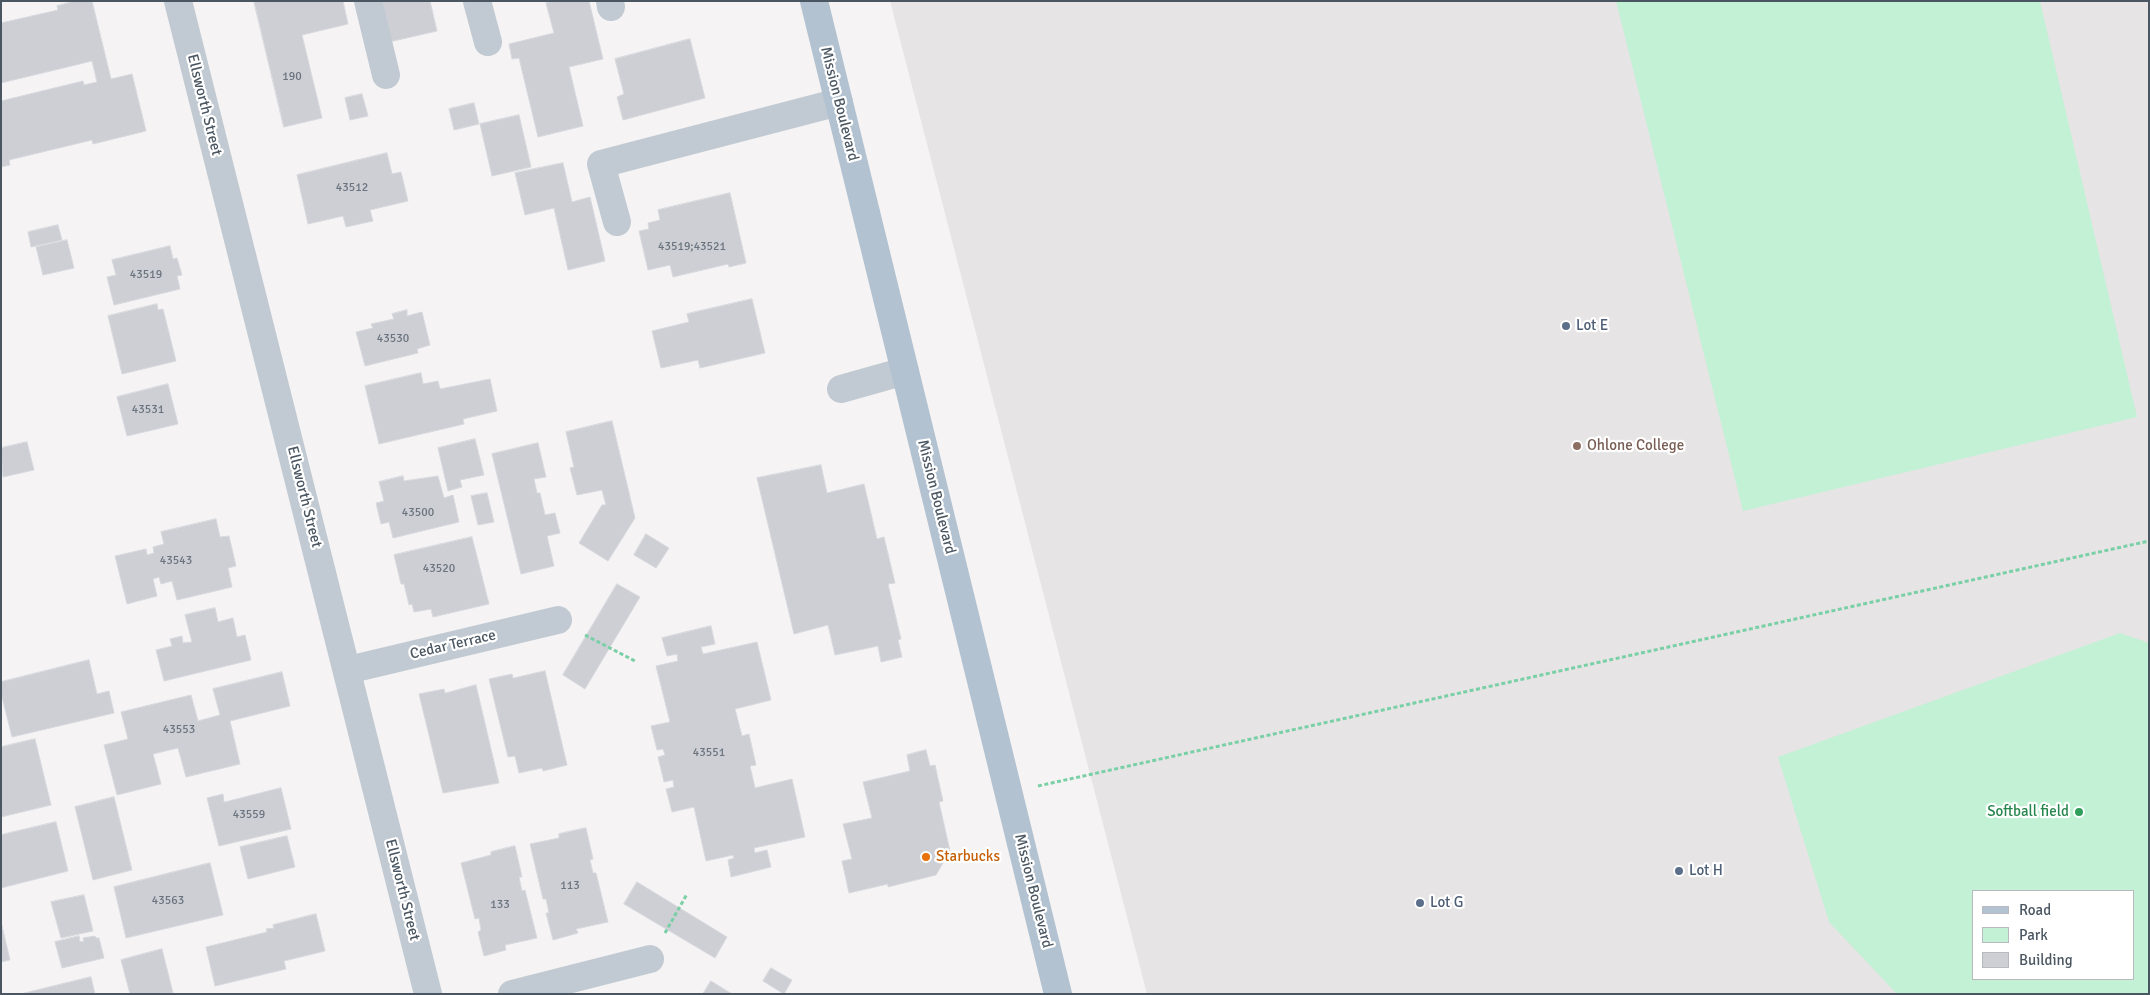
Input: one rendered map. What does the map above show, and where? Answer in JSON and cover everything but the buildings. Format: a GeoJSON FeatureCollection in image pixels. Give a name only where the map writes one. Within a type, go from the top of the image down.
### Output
{"type":"FeatureCollection","features":[{"type":"Feature","properties":{"kind":"main road","name":"Mission Boulevard"},"geometry":{"type":"LineString","coordinates":[[814,1],[1058,994]]}},
{"type":"Feature","properties":{"kind":"street","name":"Ellsworth Street"},"geometry":{"type":"LineString","coordinates":[[178,1],[348,670],[428,994]]}},
{"type":"Feature","properties":{"kind":"street"},"geometry":{"type":"LineString","coordinates":[[368,1],[386,75]]}},
{"type":"Feature","properties":{"kind":"street"},"geometry":{"type":"LineString","coordinates":[[477,1],[488,42]]}},
{"type":"Feature","properties":{"kind":"street"},"geometry":{"type":"LineString","coordinates":[[617,222],[601,164],[839,102]]}},
{"type":"Feature","properties":{"kind":"street"},"geometry":{"type":"LineString","coordinates":[[842,389],[905,371]]}},
{"type":"Feature","properties":{"kind":"street","name":"Cedar Terrace"},"geometry":{"type":"LineString","coordinates":[[348,670],[558,620]]}},
{"type":"Feature","properties":{"kind":"street"},"geometry":{"type":"LineString","coordinates":[[512,994],[650,959]]}},
{"type":"Feature","properties":{"kind":"path"},"geometry":{"type":"LineString","coordinates":[[1008,792],[2149,541]]}},
{"type":"Feature","properties":{"kind":"path"},"geometry":{"type":"LineString","coordinates":[[558,620],[637,662]]}},
{"type":"Feature","properties":{"kind":"path"},"geometry":{"type":"LineString","coordinates":[[650,959],[687,894]]}},
{"type":"Feature","properties":{"kind":"shaded area","name":"Ohlone College"},"geometry":{"type":"Polygon","coordinates":[[[890,1],[2149,1],[2149,994],[1147,994],[890,1]]]}},
{"type":"Feature","properties":{"kind":"green space"},"geometry":{"type":"Polygon","coordinates":[[[1616,1],[2040,1],[2137,417],[1743,511],[1616,1]]]}},
{"type":"Feature","properties":{"kind":"green space"},"geometry":{"type":"Polygon","coordinates":[[[2120,633],[2149,643],[2149,994],[1897,994],[1829,922],[1778,757],[2120,633]]]}},
{"type":"Feature","properties":{"kind":"place","name":"Lot E"},"geometry":{"type":"Point","coordinates":[1566,326]}},
{"type":"Feature","properties":{"kind":"place","name":"Ohlone College"},"geometry":{"type":"Point","coordinates":[1577,446]}},
{"type":"Feature","properties":{"kind":"place","name":"Softball field"},"geometry":{"type":"Point","coordinates":[2079,812]}},
{"type":"Feature","properties":{"kind":"place","name":"Starbucks"},"geometry":{"type":"Point","coordinates":[926,857]}},
{"type":"Feature","properties":{"kind":"place","name":"Lot H"},"geometry":{"type":"Point","coordinates":[1679,871]}},
{"type":"Feature","properties":{"kind":"place","name":"Lot G"},"geometry":{"type":"Point","coordinates":[1420,903]}}]}
